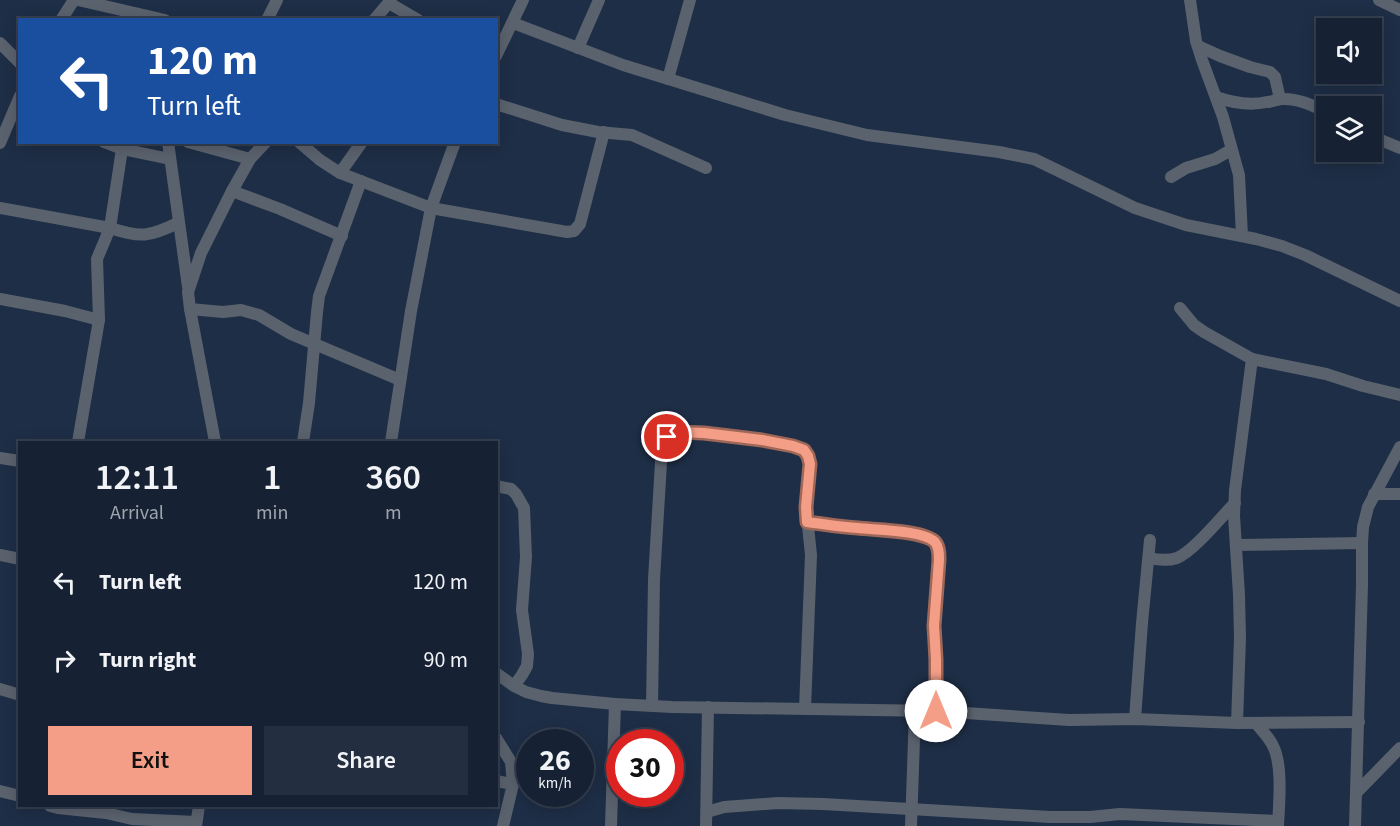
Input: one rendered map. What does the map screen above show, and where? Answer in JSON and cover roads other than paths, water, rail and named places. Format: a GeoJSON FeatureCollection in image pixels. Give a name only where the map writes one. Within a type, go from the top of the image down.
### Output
{"type":"FeatureCollection","features":[{"type":"Feature","properties":{"kind":"street"},"geometry":{"type":"LineString","coordinates":[[62,18],[76,0],[157,18]]}},
{"type":"Feature","properties":{"kind":"street"},"geometry":{"type":"LineString","coordinates":[[268,18],[277,0]]}},
{"type":"Feature","properties":{"kind":"street"},"geometry":{"type":"LineString","coordinates":[[500,42],[513,23],[523,0]]}},
{"type":"Feature","properties":{"kind":"street"},"geometry":{"type":"LineString","coordinates":[[578,48],[599,0]]}},
{"type":"Feature","properties":{"kind":"street"},"geometry":{"type":"LineString","coordinates":[[668,79],[690,0]]}},
{"type":"Feature","properties":{"kind":"street"},"geometry":{"type":"LineString","coordinates":[[1190,0],[1198,46],[1216,97],[1239,176],[1242,236]]}},
{"type":"Feature","properties":{"kind":"street"},"geometry":{"type":"LineString","coordinates":[[1379,0],[1400,10]]}},
{"type":"Feature","properties":{"kind":"street"},"geometry":{"type":"LineString","coordinates":[[376,18],[390,1],[415,18]]}},
{"type":"Feature","properties":{"kind":"street"},"geometry":{"type":"LineString","coordinates":[[513,23],[623,65],[785,115],[867,135],[999,152],[1034,159],[1135,208],[1186,225],[1282,246],[1400,301]]}},
{"type":"Feature","properties":{"kind":"street"},"geometry":{"type":"LineString","coordinates":[[0,43],[18,61]]}},
{"type":"Feature","properties":{"kind":"street"},"geometry":{"type":"LineString","coordinates":[[1198,46],[1239,63],[1270,72],[1275,77],[1280,99]]}},
{"type":"Feature","properties":{"kind":"street"},"geometry":{"type":"LineString","coordinates":[[1216,97],[1231,103],[1246,104],[1280,99],[1293,100],[1316,107]]}},
{"type":"Feature","properties":{"kind":"street"},"geometry":{"type":"LineString","coordinates":[[0,143],[18,102]]}},
{"type":"Feature","properties":{"kind":"street"},"geometry":{"type":"LineString","coordinates":[[498,105],[562,125],[632,135],[706,168]]}},
{"type":"Feature","properties":{"kind":"street"},"geometry":{"type":"LineString","coordinates":[[301,144],[340,173],[432,208],[567,232],[574,231],[580,224],[604,132]]}},
{"type":"Feature","properties":{"kind":"street"},"geometry":{"type":"LineString","coordinates":[[1382,141],[1400,148]]}},
{"type":"Feature","properties":{"kind":"street"},"geometry":{"type":"LineString","coordinates":[[109,144],[170,159]]}},
{"type":"Feature","properties":{"kind":"street"},"geometry":{"type":"LineString","coordinates":[[168,144],[190,309],[215,441]]}},
{"type":"Feature","properties":{"kind":"street"},"geometry":{"type":"LineString","coordinates":[[195,144],[250,159]]}},
{"type":"Feature","properties":{"kind":"street"},"geometry":{"type":"LineString","coordinates":[[188,292],[201,253],[232,191],[250,159],[264,144]]}},
{"type":"Feature","properties":{"kind":"street"},"geometry":{"type":"LineString","coordinates":[[340,173],[361,144]]}},
{"type":"Feature","properties":{"kind":"street"},"geometry":{"type":"LineString","coordinates":[[391,441],[411,311],[432,208],[454,144]]}},
{"type":"Feature","properties":{"kind":"street"},"geometry":{"type":"LineString","coordinates":[[78,441],[99,320],[97,259],[110,228],[122,149]]}},
{"type":"Feature","properties":{"kind":"street"},"geometry":{"type":"LineString","coordinates":[[1172,177],[1186,168],[1215,159],[1231,150]]}},
{"type":"Feature","properties":{"kind":"street"},"geometry":{"type":"LineString","coordinates":[[303,441],[319,296],[362,181]]}},
{"type":"Feature","properties":{"kind":"street"},"geometry":{"type":"LineString","coordinates":[[232,191],[342,236]]}},
{"type":"Feature","properties":{"kind":"street"},"geometry":{"type":"LineString","coordinates":[[0,208],[110,228],[127,234],[158,233],[178,223]]}},
{"type":"Feature","properties":{"kind":"street"},"geometry":{"type":"LineString","coordinates":[[0,299],[99,320]]}},
{"type":"Feature","properties":{"kind":"street"},"geometry":{"type":"LineString","coordinates":[[1180,308],[1204,333],[1251,359],[1326,374],[1400,395]]}},
{"type":"Feature","properties":{"kind":"street"},"geometry":{"type":"LineString","coordinates":[[190,309],[223,312],[241,310],[259,315],[291,334],[400,380]]}},
{"type":"Feature","properties":{"kind":"street"},"geometry":{"type":"LineString","coordinates":[[1237,723],[1240,638],[1234,516],[1251,359]]}},
{"type":"Feature","properties":{"kind":"street"},"geometry":{"type":"LineString","coordinates":[[652,706],[654,579],[662,446],[667,437],[677,432],[752,438],[793,446],[804,450],[808,456],[810,464],[806,507],[811,555],[805,709]]}},
{"type":"Feature","properties":{"kind":"street"},"geometry":{"type":"LineString","coordinates":[[1355,826],[1362,543],[1365,516],[1374,494],[1400,447]]}},
{"type":"Feature","properties":{"kind":"street"},"geometry":{"type":"LineString","coordinates":[[0,458],[18,461]]}},
{"type":"Feature","properties":{"kind":"street"},"geometry":{"type":"LineString","coordinates":[[498,486],[511,489],[524,507],[526,557],[522,610],[528,654],[527,666],[513,686]]}},
{"type":"Feature","properties":{"kind":"street"},"geometry":{"type":"LineString","coordinates":[[1374,494],[1400,494]]}},
{"type":"Feature","properties":{"kind":"street"},"geometry":{"type":"LineString","coordinates":[[1149,558],[1167,560],[1185,553],[1235,503]]}},
{"type":"Feature","properties":{"kind":"street"},"geometry":{"type":"LineString","coordinates":[[807,522],[910,533],[926,536],[935,542],[939,550],[934,626],[936,711]]}},
{"type":"Feature","properties":{"kind":"street"},"geometry":{"type":"LineString","coordinates":[[1135,719],[1150,540]]}},
{"type":"Feature","properties":{"kind":"street"},"geometry":{"type":"LineString","coordinates":[[1236,544],[1362,543]]}},
{"type":"Feature","properties":{"kind":"street"},"geometry":{"type":"LineString","coordinates":[[0,555],[18,559]]}},
{"type":"Feature","properties":{"kind":"street"},"geometry":{"type":"LineString","coordinates":[[498,675],[526,692],[552,698],[615,704],[936,711],[1069,720],[1135,719],[1237,723],[1359,722]]}},
{"type":"Feature","properties":{"kind":"street"},"geometry":{"type":"LineString","coordinates":[[0,689],[18,694]]}},
{"type":"Feature","properties":{"kind":"street"},"geometry":{"type":"LineString","coordinates":[[610,826],[615,704]]}},
{"type":"Feature","properties":{"kind":"street"},"geometry":{"type":"LineString","coordinates":[[706,826],[708,707]]}},
{"type":"Feature","properties":{"kind":"street"},"geometry":{"type":"LineString","coordinates":[[911,826],[915,711]]}},
{"type":"Feature","properties":{"kind":"street"},"geometry":{"type":"LineString","coordinates":[[707,812],[724,807],[778,803],[1089,821],[1120,814],[1278,824],[1280,790],[1276,755],[1273,745],[1256,723]]}},
{"type":"Feature","properties":{"kind":"street"},"geometry":{"type":"LineString","coordinates":[[498,741],[511,762],[513,784],[503,826]]}},
{"type":"Feature","properties":{"kind":"street"},"geometry":{"type":"LineString","coordinates":[[1357,792],[1400,748]]}},
{"type":"Feature","properties":{"kind":"street"},"geometry":{"type":"LineString","coordinates":[[498,781],[513,784]]}},
{"type":"Feature","properties":{"kind":"street"},"geometry":{"type":"LineString","coordinates":[[0,791],[18,796]]}},
{"type":"Feature","properties":{"kind":"street"},"geometry":{"type":"LineString","coordinates":[[54,807],[106,813],[132,819],[196,824],[199,807]]}}]}
